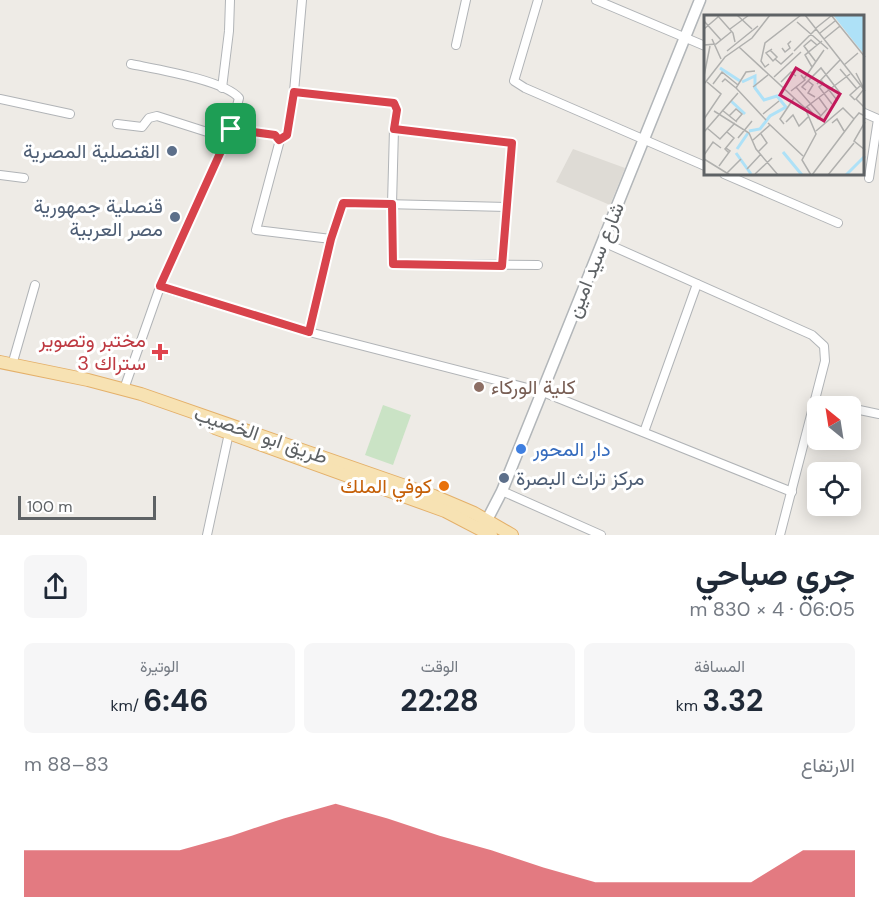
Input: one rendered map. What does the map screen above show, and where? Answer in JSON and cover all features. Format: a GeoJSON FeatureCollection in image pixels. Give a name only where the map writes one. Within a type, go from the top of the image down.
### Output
{"type":"FeatureCollection","features":[{"type":"Feature","properties":{"kind":"main road","name":"طريق ابو الخصيب"},"geometry":{"type":"LineString","coordinates":[[6,364],[124,389],[288,449],[445,511],[491,535]]}},
{"type":"Feature","properties":{"kind":"main road","name":"طريق ابو الخصيب"},"geometry":{"type":"LineString","coordinates":[[0,371],[110,392],[230,433],[288,449],[434,496],[488,520],[512,535]]}},
{"type":"Feature","properties":{"kind":"street"},"geometry":{"type":"LineString","coordinates":[[222,88],[229,31],[230,0]]}},
{"type":"Feature","properties":{"kind":"street"},"geometry":{"type":"LineString","coordinates":[[302,0],[294,92],[287,135],[279,140],[256,230],[331,239]]}},
{"type":"Feature","properties":{"kind":"street"},"geometry":{"type":"LineString","coordinates":[[456,45],[466,0]]}},
{"type":"Feature","properties":{"kind":"street"},"geometry":{"type":"LineString","coordinates":[[538,0],[514,81],[525,88],[704,166]]}},
{"type":"Feature","properties":{"kind":"street"},"geometry":{"type":"LineString","coordinates":[[596,0],[704,46]]}},
{"type":"Feature","properties":{"kind":"street","name":"شارع سيد امين"},"geometry":{"type":"LineString","coordinates":[[488,520],[543,392],[700,0]]}},
{"type":"Feature","properties":{"kind":"street"},"geometry":{"type":"LineString","coordinates":[[124,389],[160,286],[231,129],[239,98],[234,92],[189,76],[131,64]]}},
{"type":"Feature","properties":{"kind":"street"},"geometry":{"type":"LineString","coordinates":[[294,92],[394,103],[397,110],[394,129],[392,204],[393,264],[538,265]]}},
{"type":"Feature","properties":{"kind":"street"},"geometry":{"type":"LineString","coordinates":[[0,99],[70,114]]}},
{"type":"Feature","properties":{"kind":"street"},"geometry":{"type":"LineString","coordinates":[[864,113],[878,119],[869,178]]}},
{"type":"Feature","properties":{"kind":"street"},"geometry":{"type":"LineString","coordinates":[[117,124],[142,127],[149,118],[157,116],[226,138]]}},
{"type":"Feature","properties":{"kind":"street"},"geometry":{"type":"LineString","coordinates":[[231,129],[275,135],[279,140]]}},
{"type":"Feature","properties":{"kind":"street"},"geometry":{"type":"LineString","coordinates":[[394,129],[512,143],[502,266]]}},
{"type":"Feature","properties":{"kind":"street"},"geometry":{"type":"LineString","coordinates":[[0,175],[24,178]]}},
{"type":"Feature","properties":{"kind":"street"},"geometry":{"type":"LineString","coordinates":[[729,176],[838,223]]}},
{"type":"Feature","properties":{"kind":"street"},"geometry":{"type":"LineString","coordinates":[[309,332],[331,239],[343,203],[507,207]]}},
{"type":"Feature","properties":{"kind":"street"},"geometry":{"type":"LineString","coordinates":[[603,242],[819,339],[826,354],[816,396]]}},
{"type":"Feature","properties":{"kind":"street"},"geometry":{"type":"LineString","coordinates":[[644,432],[697,284]]}},
{"type":"Feature","properties":{"kind":"street"},"geometry":{"type":"LineString","coordinates":[[6,364],[35,285]]}},
{"type":"Feature","properties":{"kind":"street"},"geometry":{"type":"LineString","coordinates":[[160,286],[309,332],[543,392],[792,492]]}},
{"type":"Feature","properties":{"kind":"street"},"geometry":{"type":"LineString","coordinates":[[861,410],[879,414]]}},
{"type":"Feature","properties":{"kind":"street"},"geometry":{"type":"LineString","coordinates":[[207,535],[230,433]]}},
{"type":"Feature","properties":{"kind":"street"},"geometry":{"type":"LineString","coordinates":[[780,535],[807,433]]}},
{"type":"Feature","properties":{"kind":"street"},"geometry":{"type":"LineString","coordinates":[[502,491],[601,535]]}},
{"type":"Feature","properties":{"kind":"shaded area"},"geometry":{"type":"Polygon","coordinates":[[[573,149],[625,168],[610,205],[556,182],[573,149]]]}},
{"type":"Feature","properties":{"kind":"green space"},"geometry":{"type":"Polygon","coordinates":[[[383,405],[411,415],[393,465],[365,455],[383,405]]]}},
{"type":"Feature","properties":{"kind":"place","name":"القنصلية المصرية"},"geometry":{"type":"Point","coordinates":[172,151]}},
{"type":"Feature","properties":{"kind":"place","name":"قنصلية جمهورية مصر العربية"},"geometry":{"type":"Point","coordinates":[175,217]}},
{"type":"Feature","properties":{"kind":"place","name":"مختبر وتصوير ستراك 3"},"geometry":{"type":"Point","coordinates":[160,352]}},
{"type":"Feature","properties":{"kind":"place","name":"كلية الوركاء"},"geometry":{"type":"Point","coordinates":[479,387]}},
{"type":"Feature","properties":{"kind":"place","name":"دار المحور"},"geometry":{"type":"Point","coordinates":[521,449]}},
{"type":"Feature","properties":{"kind":"place","name":"مركز تراث البصرة"},"geometry":{"type":"Point","coordinates":[504,478]}},
{"type":"Feature","properties":{"kind":"place","name":"كوفي الملك"},"geometry":{"type":"Point","coordinates":[444,486]}},
{"type":"Feature","properties":{"kind":"route"},"geometry":{"type":"LineString","coordinates":[[294,92],[394,103],[397,110],[394,129],[512,143],[502,266],[393,264],[392,204],[343,203],[331,239],[309,332],[160,286],[231,129],[275,135],[279,140],[287,135],[294,92]]}}]}
